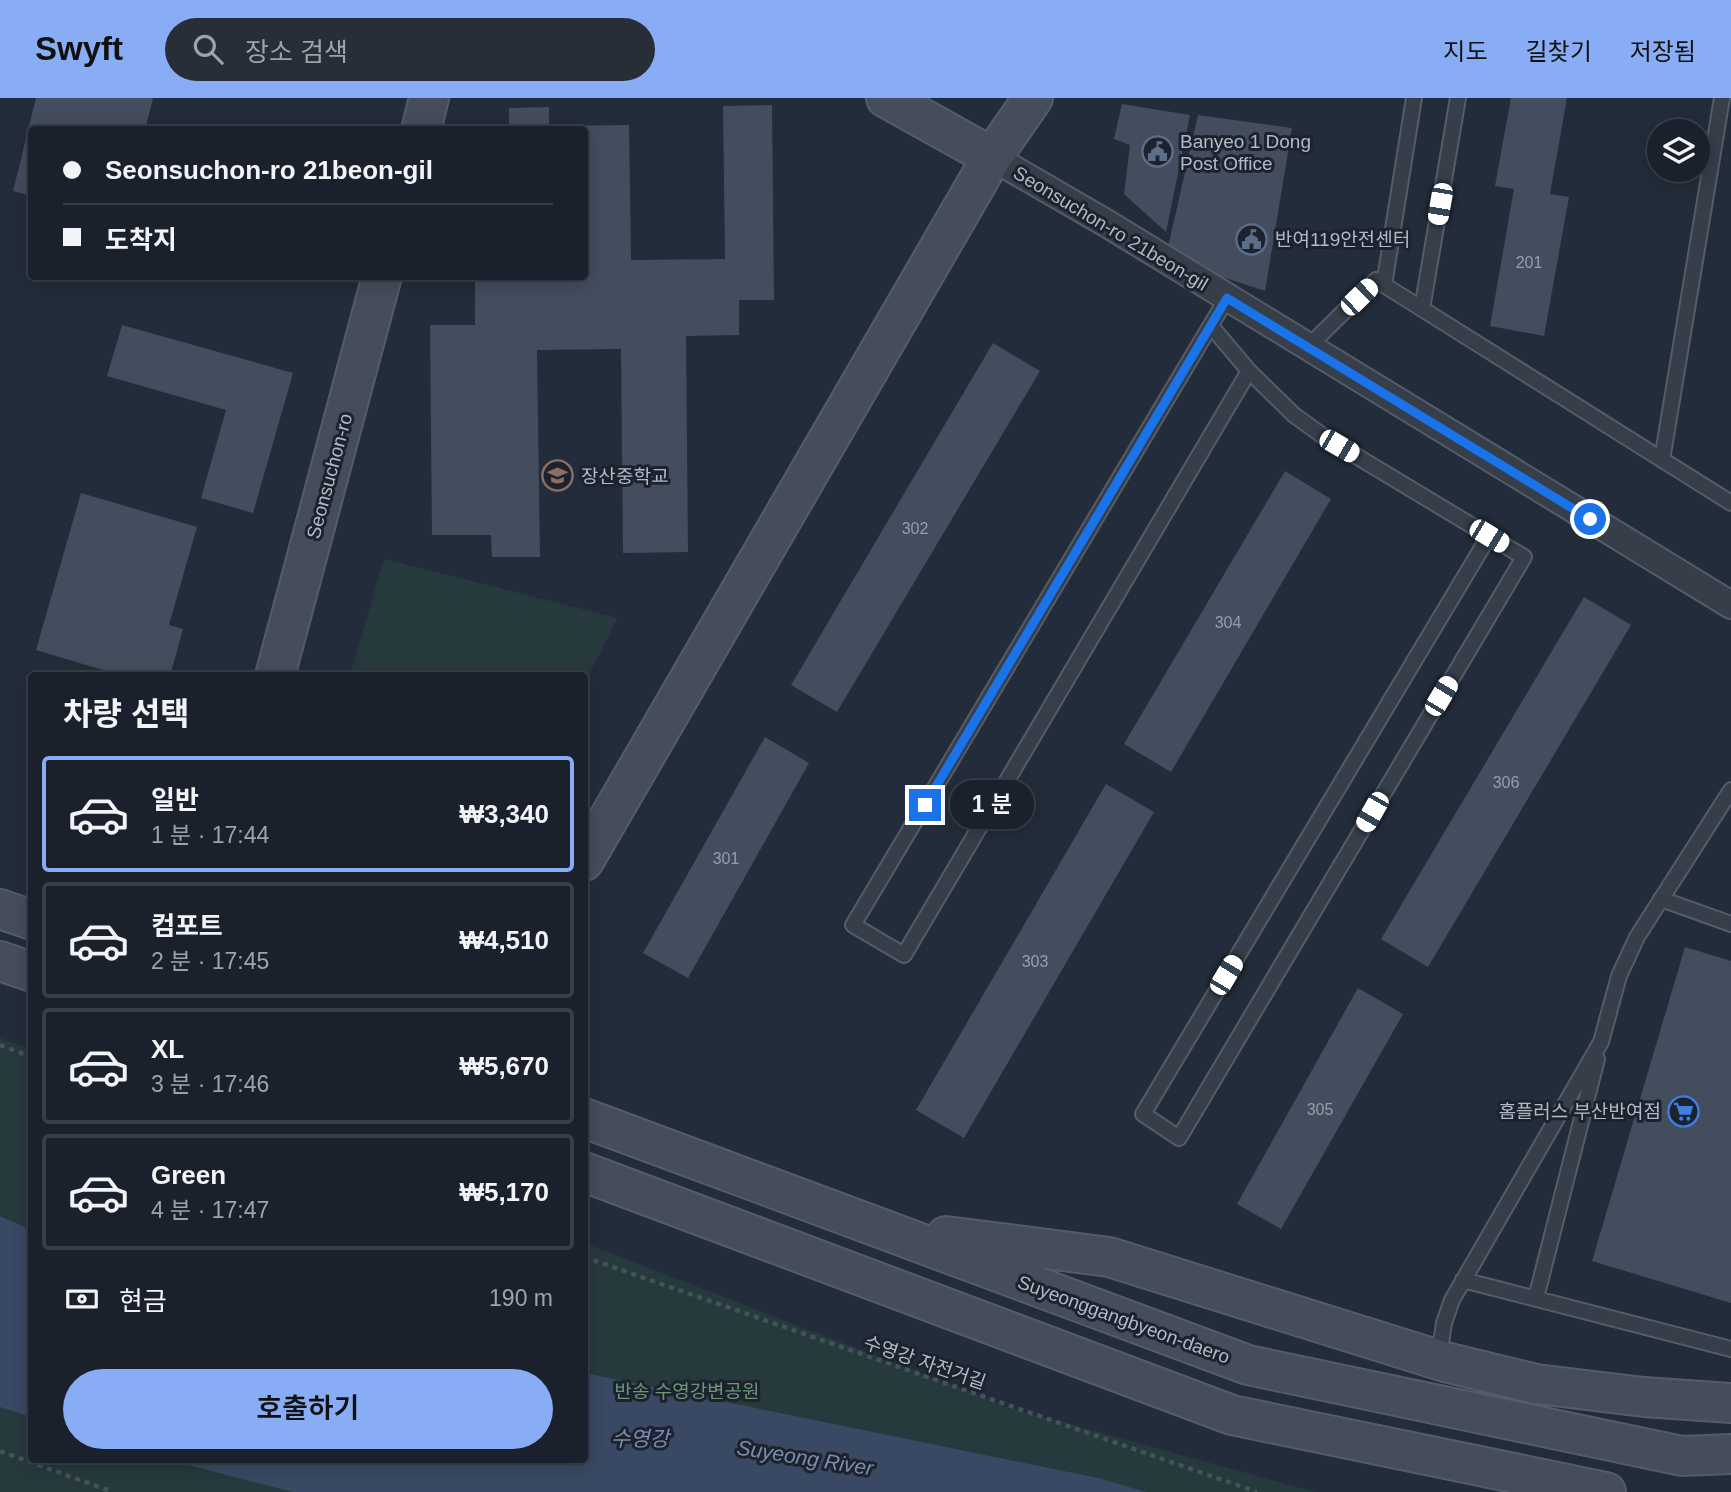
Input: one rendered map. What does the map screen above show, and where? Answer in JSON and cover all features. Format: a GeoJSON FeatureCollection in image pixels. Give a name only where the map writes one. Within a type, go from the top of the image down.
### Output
{"type":"FeatureCollection","features":[{"type":"Feature","properties":{"kind":"main road"},"geometry":{"type":"LineString","coordinates":[[422,126],[429,98]]}},
{"type":"Feature","properties":{"kind":"main road"},"geometry":{"type":"LineString","coordinates":[[886,98],[992,157]]}},
{"type":"Feature","properties":{"kind":"main road"},"geometry":{"type":"LineString","coordinates":[[588,854],[992,157],[1033,98]]}},
{"type":"Feature","properties":{"kind":"main road","name":"Seonsuchon-ro"},"geometry":{"type":"LineString","coordinates":[[276,672],[381,280]]}},
{"type":"Feature","properties":{"kind":"main road"},"geometry":{"type":"LineString","coordinates":[[0,909],[28,919]]}},
{"type":"Feature","properties":{"kind":"main road"},"geometry":{"type":"LineString","coordinates":[[0,961],[28,971]]}},
{"type":"Feature","properties":{"kind":"main road","name":"Suyeonggangbyeon-daero"},"geometry":{"type":"LineString","coordinates":[[588,1119],[1248,1365],[1682,1456],[1731,1454]]}},
{"type":"Feature","properties":{"kind":"main road"},"geometry":{"type":"LineString","coordinates":[[588,1173],[1233,1415],[1606,1492]]}},
{"type":"Feature","properties":{"kind":"main road"},"geometry":{"type":"LineString","coordinates":[[882,1228],[1109,1257],[1438,1360],[1536,1384],[1644,1397],[1731,1403]]}},
{"type":"Feature","properties":{"kind":"street","name":"Seonsuchon-ro 21beon-gil"},"geometry":{"type":"LineString","coordinates":[[992,157],[1308,346],[1731,605]]}},
{"type":"Feature","properties":{"kind":"lane"},"geometry":{"type":"LineString","coordinates":[[1384,285],[1414,98]]}},
{"type":"Feature","properties":{"kind":"lane"},"geometry":{"type":"LineString","coordinates":[[1422,309],[1458,98]]}},
{"type":"Feature","properties":{"kind":"lane"},"geometry":{"type":"LineString","coordinates":[[1662,460],[1721,98]]}},
{"type":"Feature","properties":{"kind":"lane"},"geometry":{"type":"LineString","coordinates":[[1308,346],[1377,280],[1731,503]]}},
{"type":"Feature","properties":{"kind":"lane"},"geometry":{"type":"LineString","coordinates":[[1227,298],[853,925],[904,955],[1249,371]]}},
{"type":"Feature","properties":{"kind":"lane"},"geometry":{"type":"LineString","coordinates":[[1211,326],[1249,371],[1294,415],[1323,436],[1524,557],[1179,1138],[1143,1114],[1489,536]]}},
{"type":"Feature","properties":{"kind":"lane"},"geometry":{"type":"LineString","coordinates":[[1536,1298],[1601,1042],[1628,953],[1731,790]]}},
{"type":"Feature","properties":{"kind":"lane"},"geometry":{"type":"LineString","coordinates":[[1661,899],[1731,925]]}},
{"type":"Feature","properties":{"kind":"lane"},"geometry":{"type":"LineString","coordinates":[[1438,1360],[1444,1323],[1463,1280],[1601,1042]]}},
{"type":"Feature","properties":{"kind":"lane"},"geometry":{"type":"LineString","coordinates":[[1463,1280],[1731,1349]]}},
{"type":"Feature","properties":{"kind":"path"},"geometry":{"type":"LineString","coordinates":[[0,1045],[28,1055]]}},
{"type":"Feature","properties":{"kind":"path","name":"수영강 자전거길"},"geometry":{"type":"LineString","coordinates":[[588,1258],[1256,1492]]}},
{"type":"Feature","properties":{"kind":"path"},"geometry":{"type":"LineString","coordinates":[[0,1451],[28,1461]]}},
{"type":"Feature","properties":{"kind":"path"},"geometry":{"type":"LineString","coordinates":[[33,1463],[113,1492]]}},
{"type":"Feature","properties":{"kind":"green space"},"geometry":{"type":"Polygon","coordinates":[[[384,559],[618,618],[588,676],[588,672],[351,672],[384,559]]]}},
{"type":"Feature","properties":{"kind":"green space","name":"반송 수영강변공원"},"geometry":{"type":"Polygon","coordinates":[[[0,1038],[28,1048],[28,1463],[588,1463],[588,1244],[1008,1407],[1315,1492],[0,1492],[0,1038]]]}},
{"type":"Feature","properties":{"kind":"water"},"geometry":{"type":"Polygon","coordinates":[[[0,1216],[28,1229],[28,1416],[0,1407],[0,1216]]]}},
{"type":"Feature","properties":{"kind":"water","name":"수영강"},"geometry":{"type":"Polygon","coordinates":[[[588,1374],[1098,1478],[1146,1492],[292,1492],[181,1463],[588,1463],[588,1374]]]}},
{"type":"Feature","properties":{"kind":"building"},"geometry":{"type":"Polygon","coordinates":[[[36,98],[153,98],[146,126],[29,126],[36,98]]]}},
{"type":"Feature","properties":{"kind":"building"},"geometry":{"type":"Polygon","coordinates":[[[1511,98],[1567,98],[1550,194],[1569,197],[1544,336],[1490,326],[1514,189],[1495,186],[1511,98]]]}},
{"type":"Feature","properties":{"kind":"building"},"geometry":{"type":"Polygon","coordinates":[[[1122,104],[1190,115],[1166,232],[1124,194],[1130,145],[1114,139],[1122,104]]]}},
{"type":"Feature","properties":{"kind":"building"},"geometry":{"type":"Polygon","coordinates":[[[772,105],[774,300],[739,300],[739,335],[686,336],[688,552],[623,553],[621,349],[537,350],[540,557],[492,557],[491,535],[432,535],[430,325],[475,325],[475,280],[588,280],[588,126],[549,126],[629,125],[631,260],[725,259],[723,106],[772,105]]]}},
{"type":"Feature","properties":{"kind":"building"},"geometry":{"type":"Polygon","coordinates":[[[549,107],[549,126],[509,126],[509,108],[549,107]]]}},
{"type":"Feature","properties":{"kind":"building"},"geometry":{"type":"Polygon","coordinates":[[[1198,115],[1292,128],[1265,291],[1216,275],[1168,247],[1198,115]]]}},
{"type":"Feature","properties":{"kind":"building"},"geometry":{"type":"Polygon","coordinates":[[[28,130],[28,195],[13,191],[28,130]]]}},
{"type":"Feature","properties":{"kind":"building"},"geometry":{"type":"Polygon","coordinates":[[[122,325],[293,373],[253,513],[201,498],[226,410],[107,376],[122,325]]]}},
{"type":"Feature","properties":{"kind":"building"},"geometry":{"type":"Polygon","coordinates":[[[993,343],[1040,371],[837,712],[791,685],[993,343]]]}},
{"type":"Feature","properties":{"kind":"building"},"geometry":{"type":"Polygon","coordinates":[[[1285,471],[1331,499],[1171,772],[1124,744],[1285,471]]]}},
{"type":"Feature","properties":{"kind":"building"},"geometry":{"type":"Polygon","coordinates":[[[81,493],[197,527],[169,625],[183,629],[171,672],[110,672],[36,650],[81,493]]]}},
{"type":"Feature","properties":{"kind":"building"},"geometry":{"type":"Polygon","coordinates":[[[1584,597],[1631,625],[1428,967],[1381,939],[1584,597]]]}},
{"type":"Feature","properties":{"kind":"building"},"geometry":{"type":"Polygon","coordinates":[[[765,737],[809,763],[688,978],[643,953],[765,737]]]}},
{"type":"Feature","properties":{"kind":"building"},"geometry":{"type":"Polygon","coordinates":[[[1106,784],[1154,812],[964,1138],[916,1110],[1106,784]]]}},
{"type":"Feature","properties":{"kind":"building","name":"홈플러스 부산반여점"},"geometry":{"type":"Polygon","coordinates":[[[1685,947],[1731,961],[1731,1303],[1592,1261],[1685,947]]]}},
{"type":"Feature","properties":{"kind":"building"},"geometry":{"type":"Polygon","coordinates":[[[1358,988],[1403,1014],[1281,1229],[1237,1204],[1358,988]]]}},
{"type":"Feature","properties":{"kind":"place","name":"Banyeo 1 Dong Post Office"},"geometry":{"type":"Point","coordinates":[1157,152]}},
{"type":"Feature","properties":{"kind":"place","name":"반여119안전센터"},"geometry":{"type":"Point","coordinates":[1252,239]}},
{"type":"Feature","properties":{"kind":"place","name":"장산중학교"},"geometry":{"type":"Point","coordinates":[558,476]}},
{"type":"Feature","properties":{"kind":"place","name":"홈플러스 부산반여점"},"geometry":{"type":"Point","coordinates":[1684,1111]}},
{"type":"Feature","properties":{"kind":"route"},"geometry":{"type":"LineString","coordinates":[[925,805],[1227,298],[1590,519]]}},
{"type":"Feature","properties":{"kind":"water label","name":"Suyeong River"},"geometry":{"type":"Point","coordinates":[805,1458]}}]}
